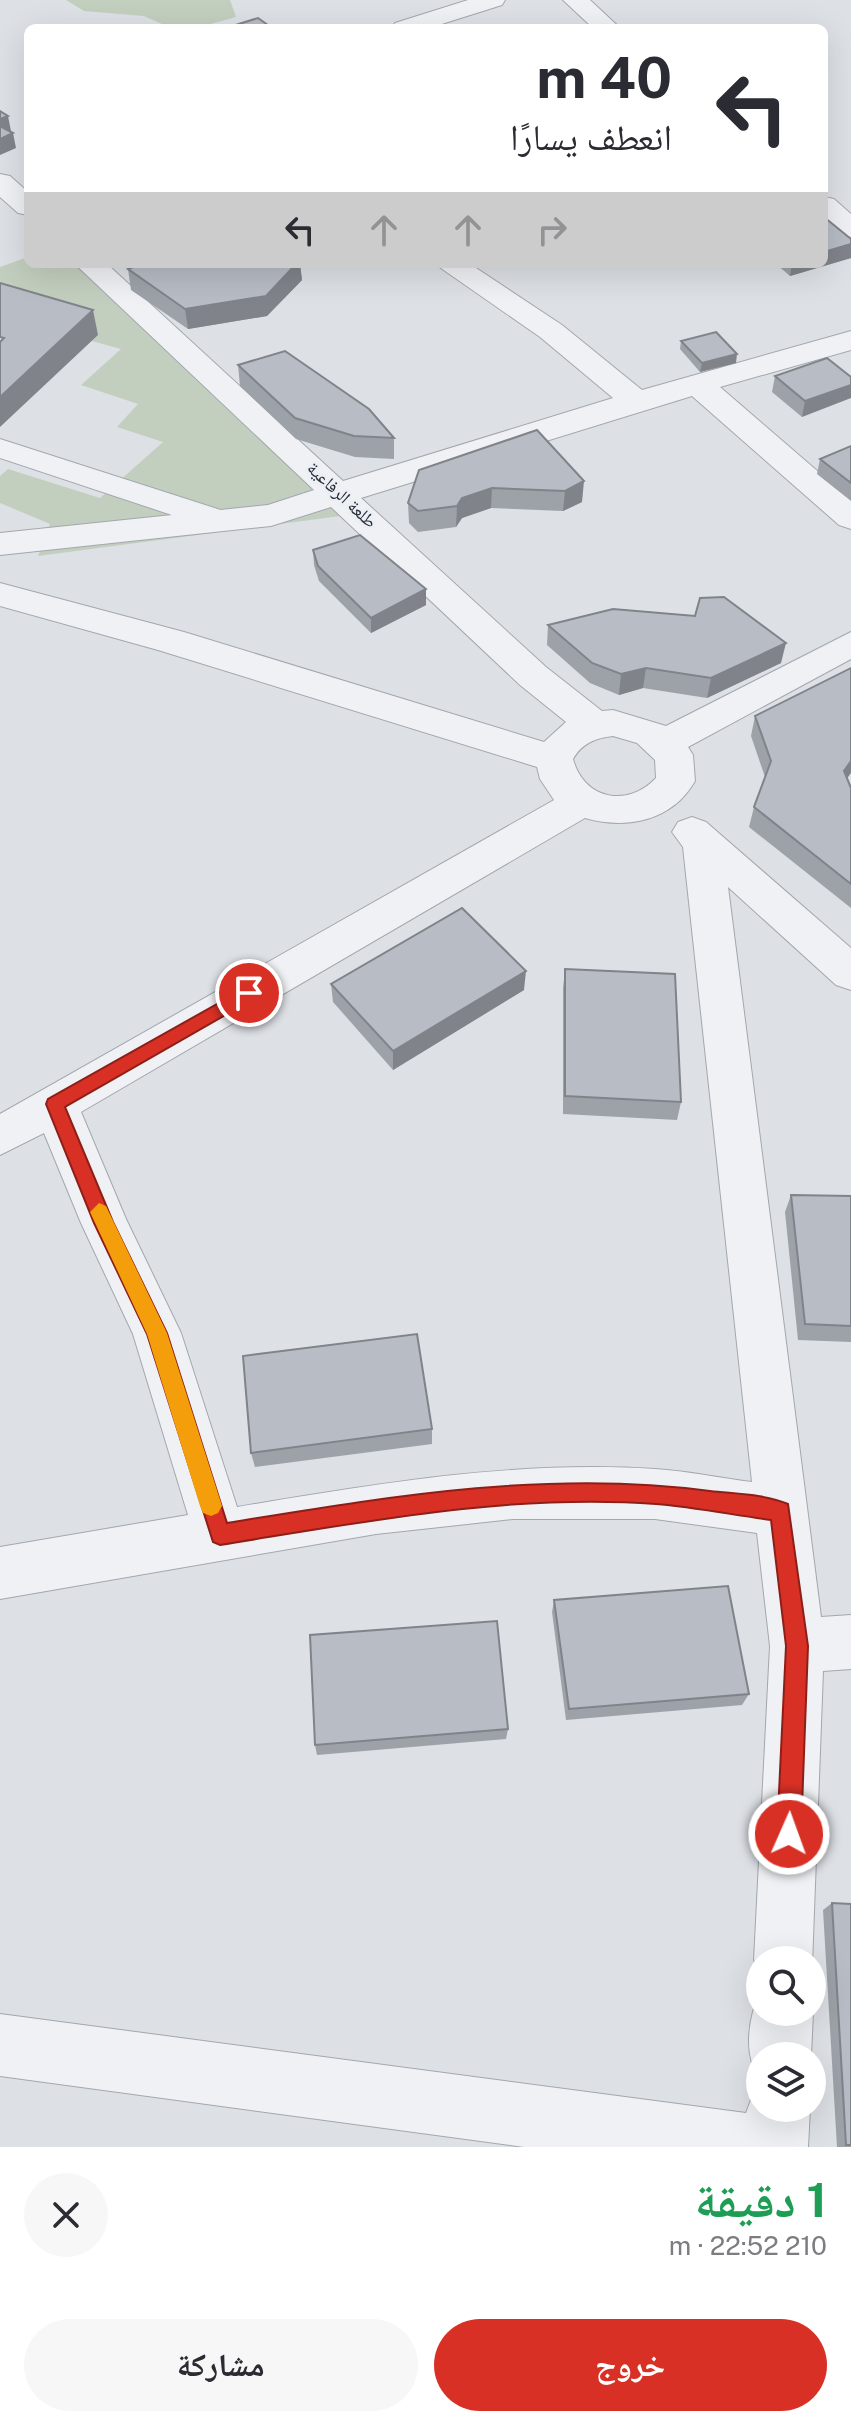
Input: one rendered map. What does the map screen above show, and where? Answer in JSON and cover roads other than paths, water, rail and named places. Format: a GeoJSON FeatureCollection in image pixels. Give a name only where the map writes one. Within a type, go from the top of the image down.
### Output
{"type":"FeatureCollection","features":[{"type":"Feature","properties":{"kind":"street"},"geometry":{"type":"LineString","coordinates":[[417,24],[493,0]]}},
{"type":"Feature","properties":{"kind":"street"},"geometry":{"type":"LineString","coordinates":[[575,0],[603,24]]}},
{"type":"Feature","properties":{"kind":"street"},"geometry":{"type":"LineString","coordinates":[[5,170],[24,201]]}},
{"type":"Feature","properties":{"kind":"street"},"geometry":{"type":"LineString","coordinates":[[828,208],[851,228]]}},
{"type":"Feature","properties":{"kind":"street","name":"طلعة الرفاعية"},"geometry":{"type":"LineString","coordinates":[[94,268],[340,493],[533,676],[594,725]]}},
{"type":"Feature","properties":{"kind":"street"},"geometry":{"type":"LineString","coordinates":[[456,268],[551,331],[637,402]]}},
{"type":"Feature","properties":{"kind":"street"},"geometry":{"type":"LineString","coordinates":[[0,544],[271,515],[637,402],[851,340]]}},
{"type":"Feature","properties":{"kind":"street"},"geometry":{"type":"LineString","coordinates":[[697,384],[851,518]]}},
{"type":"Feature","properties":{"kind":"street"},"geometry":{"type":"LineString","coordinates":[[0,448],[219,520]]}},
{"type":"Feature","properties":{"kind":"street"},"geometry":{"type":"LineString","coordinates":[[0,594],[171,641],[554,759]]}},
{"type":"Feature","properties":{"kind":"street"},"geometry":{"type":"LineString","coordinates":[[665,743],[851,644]]}},
{"type":"Feature","properties":{"kind":"street"},"geometry":{"type":"LineString","coordinates":[[594,725],[633,726],[665,743],[674,755],[676,781],[669,793],[656,802],[620,811],[582,802],[560,783],[554,759],[567,738],[594,725]]}},
{"type":"Feature","properties":{"kind":"street"},"geometry":{"type":"LineString","coordinates":[[0,1136],[582,802]]}},
{"type":"Feature","properties":{"kind":"street"},"geometry":{"type":"LineString","coordinates":[[656,802],[851,973]]}},
{"type":"Feature","properties":{"kind":"street"},"geometry":{"type":"LineString","coordinates":[[702,840],[797,1646],[785,1946]]}},
{"type":"Feature","properties":{"kind":"street"},"geometry":{"type":"LineString","coordinates":[[55,1104],[104,1223],[157,1333],[220,1535]]}},
{"type":"Feature","properties":{"kind":"street"},"geometry":{"type":"LineString","coordinates":[[0,1573],[376,1509],[513,1494],[655,1494],[781,1511]]}},
{"type":"Feature","properties":{"kind":"street"},"geometry":{"type":"LineString","coordinates":[[797,1646],[851,1642]]}},
{"type":"Feature","properties":{"kind":"street"},"geometry":{"type":"LineString","coordinates":[[0,2045],[759,2147]]}},
{"type":"Feature","properties":{"kind":"street"},"geometry":{"type":"LineString","coordinates":[[776,2147],[777,2122]]}}]}
